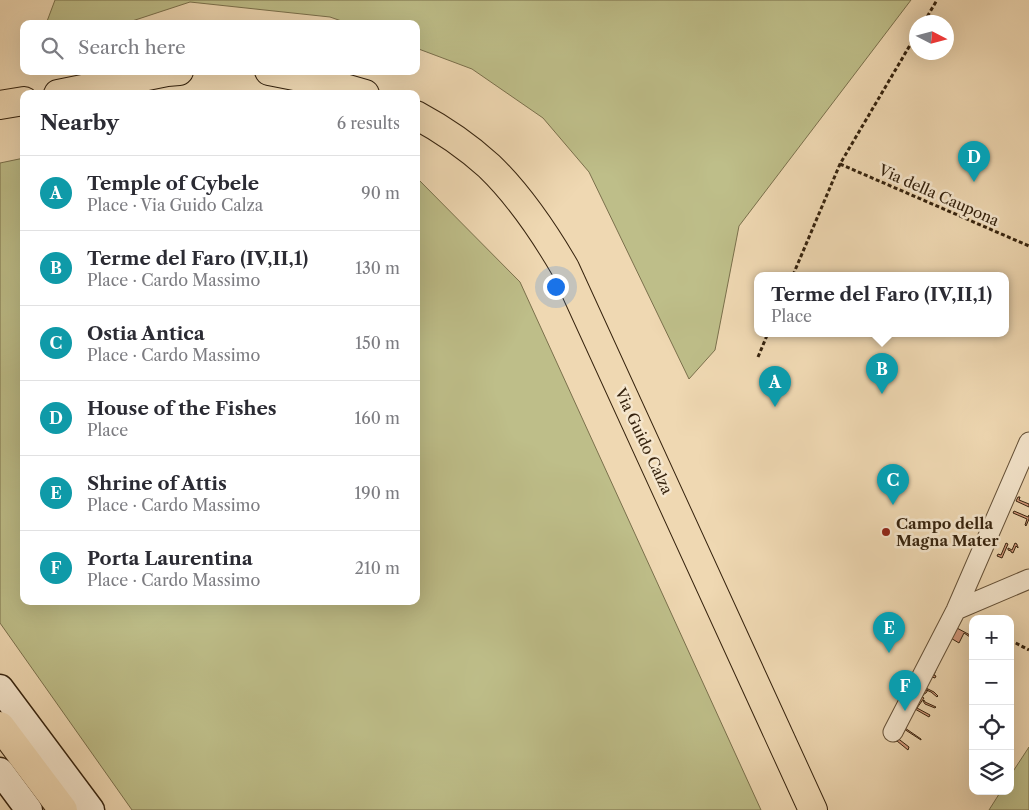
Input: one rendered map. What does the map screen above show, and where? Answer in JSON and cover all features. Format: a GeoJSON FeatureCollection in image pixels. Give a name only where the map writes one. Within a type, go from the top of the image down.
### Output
{"type":"FeatureCollection","features":[{"type":"Feature","properties":{"kind":"main road"},"geometry":{"type":"LineString","coordinates":[[78,90],[152,75]]}},
{"type":"Feature","properties":{"kind":"main road"},"geometry":{"type":"LineString","coordinates":[[289,75],[351,90]]}},
{"type":"Feature","properties":{"kind":"main road"},"geometry":{"type":"LineString","coordinates":[[0,105],[20,101]]}},
{"type":"Feature","properties":{"kind":"main road","name":"Via Guido Calza"},"geometry":{"type":"LineString","coordinates":[[420,117],[441,129],[489,166],[522,203],[552,246],[564,268],[813,810]]}},
{"type":"Feature","properties":{"kind":"main road"},"geometry":{"type":"LineString","coordinates":[[0,726],[62,810]]}},
{"type":"Feature","properties":{"kind":"street"},"geometry":{"type":"LineString","coordinates":[[893,732],[956,610],[1029,442]]}},
{"type":"Feature","properties":{"kind":"street"},"geometry":{"type":"LineString","coordinates":[[956,610],[1029,578]]}},
{"type":"Feature","properties":{"kind":"street"},"geometry":{"type":"LineString","coordinates":[[0,688],[91,810]]}},
{"type":"Feature","properties":{"kind":"street"},"geometry":{"type":"LineString","coordinates":[[0,771],[29,810]]}},
{"type":"Feature","properties":{"kind":"path"},"geometry":{"type":"LineString","coordinates":[[928,15],[937,0]]}},
{"type":"Feature","properties":{"kind":"path"},"geometry":{"type":"LineString","coordinates":[[794,272],[840,164],[909,47]]}},
{"type":"Feature","properties":{"kind":"path","name":"Via della Caupona"},"geometry":{"type":"LineString","coordinates":[[840,164],[1029,246]]}},
{"type":"Feature","properties":{"kind":"path"},"geometry":{"type":"LineString","coordinates":[[758,357],[766,337]]}},
{"type":"Feature","properties":{"kind":"path"},"geometry":{"type":"LineString","coordinates":[[1014,642],[1029,650]]}},
{"type":"Feature","properties":{"kind":"green space"},"geometry":{"type":"Polygon","coordinates":[[[55,0],[911,0],[739,226],[715,350],[689,379],[589,172],[543,118],[472,69],[420,50],[420,20],[339,20],[330,17],[190,2],[135,20],[48,20],[55,0]]]}},
{"type":"Feature","properties":{"kind":"green space"},"geometry":{"type":"Polygon","coordinates":[[[20,159],[20,605],[420,605],[420,181],[520,282],[761,810],[132,810],[0,623],[0,163],[20,159]]]}},
{"type":"Feature","properties":{"kind":"green space"},"geometry":{"type":"Polygon","coordinates":[[[1029,747],[1029,810],[989,810],[998,795],[1014,795],[1014,770],[1029,747]]]}},
{"type":"Feature","properties":{"kind":"building"},"geometry":{"type":"Polygon","coordinates":[[[1020,497],[1019,500],[1029,504],[1029,507],[1016,501],[1020,497]]]}},
{"type":"Feature","properties":{"kind":"building"},"geometry":{"type":"Polygon","coordinates":[[[1014,511],[1028,517],[1029,515],[1026,526],[1027,519],[1013,513],[1014,511]]]}},
{"type":"Feature","properties":{"kind":"building"},"geometry":{"type":"Polygon","coordinates":[[[1006,543],[1008,544],[1002,558],[997,556],[998,554],[1001,555],[1006,543]]]}},
{"type":"Feature","properties":{"kind":"building"},"geometry":{"type":"Polygon","coordinates":[[[1015,543],[1018,548],[1016,546],[1013,553],[1008,548],[1012,550],[1015,543]]]}},
{"type":"Feature","properties":{"kind":"building"},"geometry":{"type":"Polygon","coordinates":[[[955,627],[969,634],[969,636],[964,633],[959,643],[949,637],[955,627]]]}},
{"type":"Feature","properties":{"kind":"building"},"geometry":{"type":"Polygon","coordinates":[[[932,669],[936,670],[934,675],[936,676],[935,678],[932,677],[926,688],[934,692],[937,697],[924,689],[932,669]]]}},
{"type":"Feature","properties":{"kind":"building"},"geometry":{"type":"Polygon","coordinates":[[[924,690],[928,690],[917,708],[930,715],[929,717],[915,709],[924,690]]]}},
{"type":"Feature","properties":{"kind":"building"},"geometry":{"type":"Polygon","coordinates":[[[924,700],[925,702],[936,707],[925,704],[924,700]]]}},
{"type":"Feature","properties":{"kind":"building"},"geometry":{"type":"Polygon","coordinates":[[[908,723],[905,728],[921,740],[904,729],[908,723]]]}},
{"type":"Feature","properties":{"kind":"building"},"geometry":{"type":"Polygon","coordinates":[[[896,737],[909,747],[908,750],[896,742],[896,737]]]}},
{"type":"Feature","properties":{"kind":"place","name":"House of the Fishes"},"geometry":{"type":"Point","coordinates":[974,182]}},
{"type":"Feature","properties":{"kind":"place","name":"Terme del Faro (IV,II,1)"},"geometry":{"type":"Point","coordinates":[882,394]}},
{"type":"Feature","properties":{"kind":"place","name":"Temple of Cybele"},"geometry":{"type":"Point","coordinates":[775,407]}},
{"type":"Feature","properties":{"kind":"place","name":"Ostia Antica"},"geometry":{"type":"Point","coordinates":[893,505]}},
{"type":"Feature","properties":{"kind":"place","name":"Campo della Magna Mater"},"geometry":{"type":"Point","coordinates":[886,532]}},
{"type":"Feature","properties":{"kind":"place","name":"Shrine of Attis"},"geometry":{"type":"Point","coordinates":[889,653]}},
{"type":"Feature","properties":{"kind":"place","name":"Porta Laurentina"},"geometry":{"type":"Point","coordinates":[905,711]}}]}
